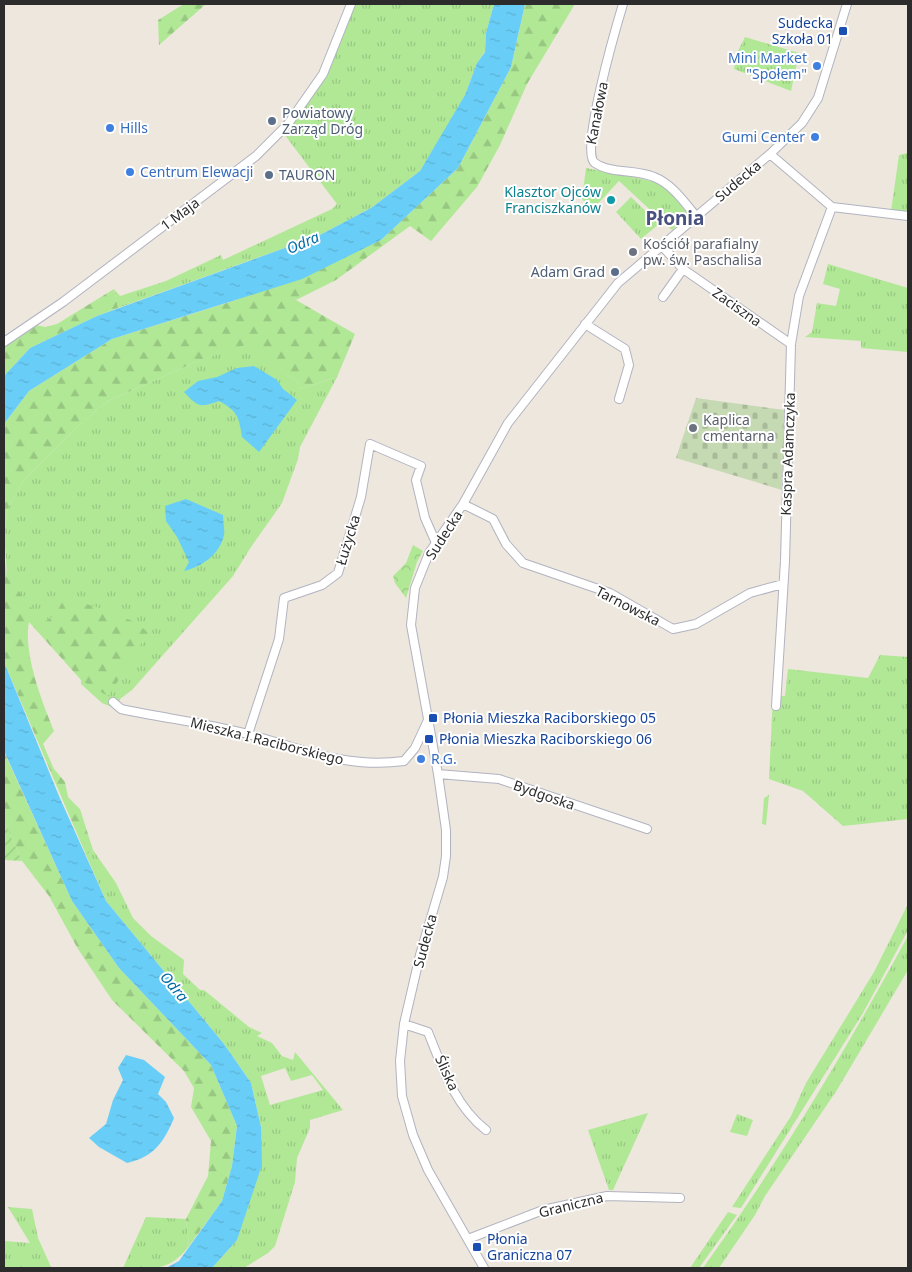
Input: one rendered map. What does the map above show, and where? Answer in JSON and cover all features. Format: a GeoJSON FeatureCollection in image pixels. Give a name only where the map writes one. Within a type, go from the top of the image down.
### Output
{"type":"FeatureCollection","features":[{"type":"Feature","properties":{"kind":"street","name":"1 Maja"},"geometry":{"type":"LineString","coordinates":[[4,342],[67,299],[256,156],[288,124],[323,74],[351,4]]}},
{"type":"Feature","properties":{"kind":"street","name":"Kanałowa"},"geometry":{"type":"LineString","coordinates":[[623,4],[596,110],[590,158],[593,163],[601,166],[654,176],[676,193],[696,216]]}},
{"type":"Feature","properties":{"kind":"street","name":"Sudecka"},"geometry":{"type":"LineString","coordinates":[[484,1268],[428,1170],[413,1135],[402,1096],[400,1069],[404,1024],[420,955],[443,877],[446,830],[429,718],[411,625],[415,588],[436,543],[464,504],[508,423],[618,283],[770,154],[802,123],[818,98],[848,4]]}},
{"type":"Feature","properties":{"kind":"street"},"geometry":{"type":"LineString","coordinates":[[770,154],[832,208],[908,216]]}},
{"type":"Feature","properties":{"kind":"street","name":"Kaspra Adamczyka"},"geometry":{"type":"LineString","coordinates":[[776,706],[783,584],[791,344],[799,296],[832,208]]}},
{"type":"Feature","properties":{"kind":"street","name":"Zaciszna"},"geometry":{"type":"LineString","coordinates":[[662,246],[683,270],[791,344]]}},
{"type":"Feature","properties":{"kind":"street"},"geometry":{"type":"LineString","coordinates":[[663,297],[683,270]]}},
{"type":"Feature","properties":{"kind":"street"},"geometry":{"type":"LineString","coordinates":[[585,324],[625,349],[629,365],[619,399]]}},
{"type":"Feature","properties":{"kind":"street","name":"Łużycka"},"geometry":{"type":"LineString","coordinates":[[248,734],[279,639],[284,598],[322,585],[338,573],[361,497],[370,444],[421,466],[416,480],[425,518],[436,543]]}},
{"type":"Feature","properties":{"kind":"street","name":"Tarnowska"},"geometry":{"type":"LineString","coordinates":[[464,504],[493,520],[506,544],[523,563],[610,593],[674,629],[696,624],[750,593],[783,584]]}},
{"type":"Feature","properties":{"kind":"street","name":"Mieszka I Raciborskiego"},"geometry":{"type":"LineString","coordinates":[[113,702],[121,709],[248,734],[334,760],[388,764],[404,761],[415,748],[429,718]]}},
{"type":"Feature","properties":{"kind":"street","name":"Bydgoska"},"geometry":{"type":"LineString","coordinates":[[438,774],[499,779],[647,829]]}},
{"type":"Feature","properties":{"kind":"street","name":"Śliska"},"geometry":{"type":"LineString","coordinates":[[404,1024],[428,1032],[460,1101],[472,1119],[486,1130]]}},
{"type":"Feature","properties":{"kind":"street","name":"Graniczna"},"geometry":{"type":"LineString","coordinates":[[468,1240],[543,1210],[607,1196],[680,1198]]}},
{"type":"Feature","properties":{"kind":"green space"},"geometry":{"type":"Polygon","coordinates":[[[184,4],[206,4],[159,45],[158,20],[184,4]]]}},
{"type":"Feature","properties":{"kind":"green space"},"geometry":{"type":"Polygon","coordinates":[[[354,4],[494,4],[486,33],[485,51],[477,63],[465,95],[451,121],[420,171],[371,208],[318,236],[118,308],[114,289],[120,296],[166,281],[221,255],[223,260],[332,209],[337,204],[284,134],[327,75],[354,4]]]}},
{"type":"Feature","properties":{"kind":"green space"},"geometry":{"type":"Polygon","coordinates":[[[525,4],[575,4],[527,84],[500,145],[477,187],[431,241],[410,226],[336,280],[296,300],[355,334],[337,377],[300,389],[298,382],[245,345],[198,361],[108,401],[77,427],[24,480],[8,508],[4,532],[4,424],[29,391],[112,339],[233,301],[381,240],[458,168],[511,67],[525,4]]]}},
{"type":"Feature","properties":{"kind":"green space"},"geometry":{"type":"Polygon","coordinates":[[[745,37],[799,53],[791,91],[734,69],[737,53],[745,37]]]}},
{"type":"Feature","properties":{"kind":"green space"},"geometry":{"type":"Polygon","coordinates":[[[908,153],[908,213],[891,211],[899,155],[908,153]]]}},
{"type":"Feature","properties":{"kind":"green space"},"geometry":{"type":"Polygon","coordinates":[[[586,168],[652,181],[667,189],[689,215],[672,230],[619,181],[592,210],[582,199],[586,168]]]}},
{"type":"Feature","properties":{"kind":"green space"},"geometry":{"type":"Polygon","coordinates":[[[631,197],[659,224],[641,239],[616,212],[631,197]]]}},
{"type":"Feature","properties":{"kind":"green space"},"geometry":{"type":"Polygon","coordinates":[[[828,264],[908,288],[908,352],[861,348],[861,341],[805,337],[812,332],[817,303],[836,306],[840,289],[823,284],[828,264]]]}},
{"type":"Feature","properties":{"kind":"green space"},"geometry":{"type":"Polygon","coordinates":[[[114,289],[118,308],[30,348],[4,376],[4,348],[7,344],[36,325],[45,327],[57,324],[114,289]]]}},
{"type":"Feature","properties":{"kind":"green space"},"geometry":{"type":"Polygon","coordinates":[[[245,344],[298,382],[300,389],[337,377],[300,447],[298,459],[282,503],[233,576],[132,690],[120,699],[119,710],[102,703],[81,684],[81,679],[29,621],[7,576],[4,532],[8,508],[24,480],[77,427],[108,401],[198,361],[245,344]]]}},
{"type":"Feature","properties":{"kind":"green space"},"geometry":{"type":"Polygon","coordinates":[[[696,398],[784,410],[782,490],[676,458],[696,398]]]}},
{"type":"Feature","properties":{"kind":"green space"},"geometry":{"type":"Polygon","coordinates":[[[413,545],[423,551],[417,562],[406,598],[395,583],[393,576],[406,563],[413,545]]]}},
{"type":"Feature","properties":{"kind":"green space"},"geometry":{"type":"Polygon","coordinates":[[[4,552],[7,576],[43,623],[55,615],[64,599],[97,607],[121,616],[132,621],[148,633],[109,695],[106,695],[81,680],[29,622],[28,634],[31,662],[39,692],[54,731],[43,744],[54,769],[65,782],[68,797],[80,809],[93,850],[86,855],[4,662],[4,552]]]}},
{"type":"Feature","properties":{"kind":"green space"},"geometry":{"type":"Polygon","coordinates":[[[880,655],[908,657],[908,819],[843,826],[803,791],[769,779],[773,695],[785,696],[788,669],[868,678],[880,655]]]}},
{"type":"Feature","properties":{"kind":"green space"},"geometry":{"type":"Polygon","coordinates":[[[4,752],[72,901],[119,968],[211,1065],[237,1126],[232,1166],[222,1201],[189,1246],[186,1219],[208,1176],[211,1141],[191,1107],[194,1088],[184,1071],[112,1000],[78,949],[49,896],[22,861],[4,821],[4,752]]]}},
{"type":"Feature","properties":{"kind":"green space"},"geometry":{"type":"Polygon","coordinates":[[[769,795],[766,825],[762,824],[764,798],[769,795]]]}},
{"type":"Feature","properties":{"kind":"green space"},"geometry":{"type":"Polygon","coordinates":[[[4,821],[22,861],[4,860],[4,821]]]}},
{"type":"Feature","properties":{"kind":"green space"},"geometry":{"type":"Polygon","coordinates":[[[93,850],[116,883],[133,918],[151,936],[184,960],[183,974],[200,990],[204,990],[249,1027],[262,1033],[257,1036],[272,1043],[282,1056],[293,1060],[295,1052],[343,1110],[310,1120],[310,1128],[297,1158],[295,1182],[275,1246],[268,1253],[244,1268],[212,1268],[237,1240],[261,1127],[251,1083],[224,1044],[106,901],[86,855],[93,850]],[[285,1068],[261,1076],[270,1105],[323,1090],[312,1075],[291,1081],[285,1068]]]}},
{"type":"Feature","properties":{"kind":"green space"},"geometry":{"type":"Polygon","coordinates":[[[908,904],[908,930],[863,1013],[741,1208],[732,1207],[791,1116],[806,1083],[874,972],[908,904]]]}},
{"type":"Feature","properties":{"kind":"green space"},"geometry":{"type":"Polygon","coordinates":[[[908,936],[908,970],[837,1090],[719,1268],[703,1268],[811,1105],[908,936]]]}},
{"type":"Feature","properties":{"kind":"green space"},"geometry":{"type":"Polygon","coordinates":[[[648,1113],[613,1190],[609,1190],[588,1130],[648,1113]]]}},
{"type":"Feature","properties":{"kind":"green space"},"geometry":{"type":"Polygon","coordinates":[[[737,1114],[753,1120],[747,1136],[730,1132],[737,1114]]]}},
{"type":"Feature","properties":{"kind":"green space"},"geometry":{"type":"Polygon","coordinates":[[[8,1207],[32,1209],[38,1238],[51,1267],[74,1268],[4,1268],[4,1241],[30,1243],[8,1207]]]}},
{"type":"Feature","properties":{"kind":"green space"},"geometry":{"type":"Polygon","coordinates":[[[728,1212],[737,1215],[699,1268],[690,1268],[728,1212]]]}},
{"type":"Feature","properties":{"kind":"green space"},"geometry":{"type":"Polygon","coordinates":[[[146,1217],[186,1219],[189,1246],[175,1260],[160,1267],[123,1268],[146,1217]]]}},
{"type":"Feature","properties":{"kind":"water","name":"Odra"},"geometry":{"type":"Polygon","coordinates":[[[494,4],[525,4],[511,67],[458,168],[381,240],[302,279],[112,339],[29,391],[4,424],[4,376],[30,348],[97,316],[318,236],[371,208],[420,171],[465,95],[477,63],[485,52],[486,33],[494,4]]]}},
{"type":"Feature","properties":{"kind":"water"},"geometry":{"type":"Polygon","coordinates":[[[254,366],[277,380],[283,389],[297,400],[259,452],[242,437],[238,419],[230,408],[219,401],[200,405],[184,392],[198,381],[217,377],[237,368],[254,366]]]}},
{"type":"Feature","properties":{"kind":"water"},"geometry":{"type":"Polygon","coordinates":[[[186,499],[223,515],[224,533],[219,548],[209,559],[184,571],[189,562],[177,537],[166,521],[165,506],[186,499]]]}},
{"type":"Feature","properties":{"kind":"water","name":"Odra"},"geometry":{"type":"Polygon","coordinates":[[[4,662],[59,796],[106,901],[224,1044],[251,1083],[261,1127],[262,1165],[237,1240],[212,1268],[166,1268],[179,1261],[222,1201],[232,1166],[237,1126],[211,1065],[119,968],[72,901],[4,751],[4,662]]]}},
{"type":"Feature","properties":{"kind":"water"},"geometry":{"type":"Polygon","coordinates":[[[126,1055],[144,1060],[165,1077],[158,1094],[166,1102],[174,1118],[157,1147],[144,1157],[127,1163],[99,1147],[89,1138],[106,1124],[113,1100],[123,1080],[118,1068],[126,1055]]]}},
{"type":"Feature","properties":{"kind":"place","name":"Sudecka Szkoła 01"},"geometry":{"type":"Point","coordinates":[843,31]}},
{"type":"Feature","properties":{"kind":"place","name":"Mini Market \"Społem\""},"geometry":{"type":"Point","coordinates":[817,66]}},
{"type":"Feature","properties":{"kind":"place","name":"Powiatowy Zarząd Dróg"},"geometry":{"type":"Point","coordinates":[272,121]}},
{"type":"Feature","properties":{"kind":"place","name":"Hills"},"geometry":{"type":"Point","coordinates":[110,128]}},
{"type":"Feature","properties":{"kind":"place","name":"Gumi Center"},"geometry":{"type":"Point","coordinates":[815,137]}},
{"type":"Feature","properties":{"kind":"place","name":"Centrum Elewacji"},"geometry":{"type":"Point","coordinates":[130,172]}},
{"type":"Feature","properties":{"kind":"place","name":"TAURON"},"geometry":{"type":"Point","coordinates":[269,175]}},
{"type":"Feature","properties":{"kind":"place","name":"Klasztor Ojców Franciszkanów"},"geometry":{"type":"Point","coordinates":[611,200]}},
{"type":"Feature","properties":{"kind":"place","name":"Kościół parafialny pw. św. Paschalisa"},"geometry":{"type":"Point","coordinates":[633,252]}},
{"type":"Feature","properties":{"kind":"place","name":"Adam Grad"},"geometry":{"type":"Point","coordinates":[615,272]}},
{"type":"Feature","properties":{"kind":"place","name":"Kaplica cmentarna"},"geometry":{"type":"Point","coordinates":[693,428]}},
{"type":"Feature","properties":{"kind":"place","name":"Płonia Mieszka Raciborskiego 05"},"geometry":{"type":"Point","coordinates":[433,718]}},
{"type":"Feature","properties":{"kind":"place","name":"Płonia Mieszka Raciborskiego 06"},"geometry":{"type":"Point","coordinates":[429,739]}},
{"type":"Feature","properties":{"kind":"place","name":"R.G."},"geometry":{"type":"Point","coordinates":[421,759]}},
{"type":"Feature","properties":{"kind":"place","name":"Płonia Graniczna 07"},"geometry":{"type":"Point","coordinates":[477,1247]}},
{"type":"Feature","properties":{"kind":"district","name":"Płonia"},"geometry":{"type":"Point","coordinates":[675,218]}}]}
